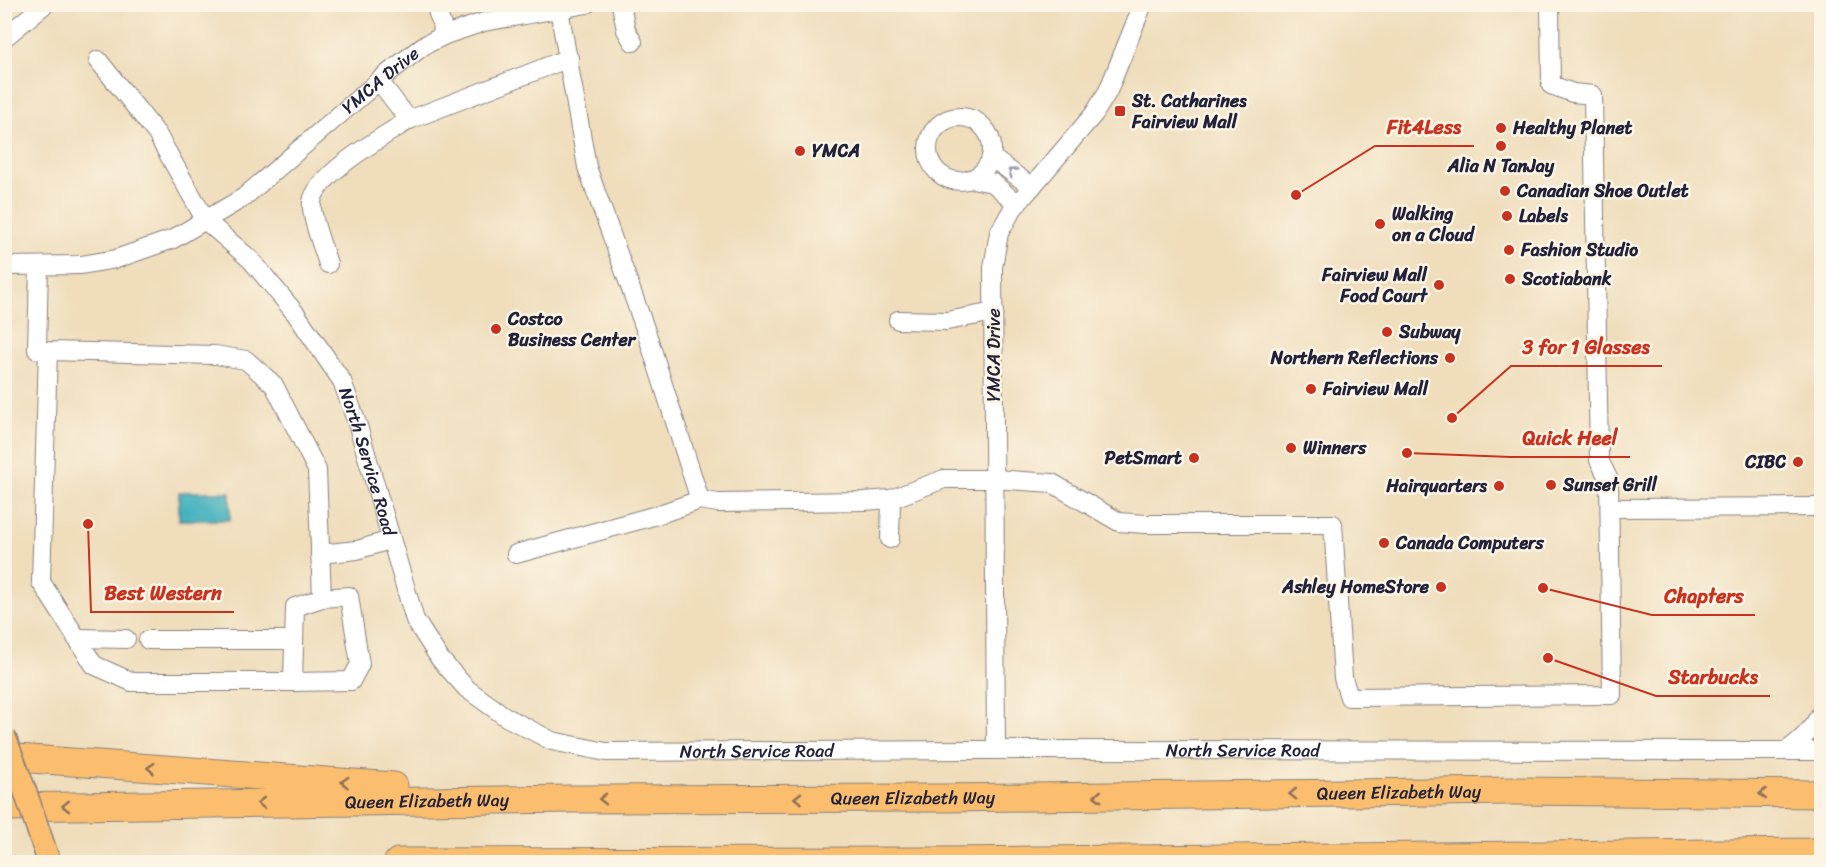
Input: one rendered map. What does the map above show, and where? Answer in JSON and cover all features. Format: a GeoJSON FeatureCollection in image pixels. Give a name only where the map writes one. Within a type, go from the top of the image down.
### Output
{"type":"FeatureCollection","features":[{"type":"Feature","properties":{"kind":"highway"},"geometry":{"type":"LineString","coordinates":[[4,757],[571,799]]}},
{"type":"Feature","properties":{"kind":"highway","name":"Queen Elizabeth Way"},"geometry":{"type":"LineString","coordinates":[[4,807],[571,799],[942,798],[1516,791],[1821,794]]}},
{"type":"Feature","properties":{"kind":"highway"},"geometry":{"type":"LineString","coordinates":[[398,862],[1108,860],[1821,852]]}},
{"type":"Feature","properties":{"kind":"highway"},"geometry":{"type":"LineString","coordinates":[[1073,862],[1108,860]]}},
{"type":"Feature","properties":{"kind":"main road"},"geometry":{"type":"LineString","coordinates":[[4,736],[26,791],[49,862]]}},
{"type":"Feature","properties":{"kind":"street"},"geometry":{"type":"LineString","coordinates":[[4,38],[45,4]]}},
{"type":"Feature","properties":{"kind":"street"},"geometry":{"type":"LineString","coordinates":[[435,4],[445,35]]}},
{"type":"Feature","properties":{"kind":"street","name":"YMCA Drive"},"geometry":{"type":"LineString","coordinates":[[206,221],[243,198],[423,46],[445,35],[484,22],[587,4]]}},
{"type":"Feature","properties":{"kind":"street"},"geometry":{"type":"LineString","coordinates":[[621,4],[626,30],[633,42]]}},
{"type":"Feature","properties":{"kind":"street","name":"YMCA Drive"},"geometry":{"type":"LineString","coordinates":[[996,750],[993,259],[999,233],[1017,204],[1094,114],[1108,91],[1143,4]]}},
{"type":"Feature","properties":{"kind":"street"},"geometry":{"type":"LineString","coordinates":[[516,555],[657,515],[700,500],[718,502],[891,499],[944,479],[994,479],[1052,483],[1119,522],[1333,524],[1343,678],[1348,697],[1612,695],[1609,480],[1599,460],[1593,95],[1573,93],[1551,85],[1550,4]]}},
{"type":"Feature","properties":{"kind":"street"},"geometry":{"type":"LineString","coordinates":[[559,9],[587,167],[647,334],[700,500]]}},
{"type":"Feature","properties":{"kind":"street"},"geometry":{"type":"LineString","coordinates":[[328,264],[312,201],[327,178],[354,155],[409,120],[568,58]]}},
{"type":"Feature","properties":{"kind":"street","name":"North Service Road"},"geometry":{"type":"LineString","coordinates":[[98,60],[157,134],[206,221],[259,269],[296,314],[342,381],[358,426],[415,620],[440,659],[467,689],[506,717],[552,741],[606,752],[1821,751]]}},
{"type":"Feature","properties":{"kind":"street"},"geometry":{"type":"LineString","coordinates":[[379,81],[409,120]]}},
{"type":"Feature","properties":{"kind":"street"},"geometry":{"type":"LineString","coordinates":[[956,118],[974,120],[982,126],[991,140],[991,157],[981,174],[962,182],[951,181],[942,177],[935,170],[928,152],[932,133],[939,125],[956,118]]}},
{"type":"Feature","properties":{"kind":"street"},"geometry":{"type":"LineString","coordinates":[[991,157],[1032,187]]}},
{"type":"Feature","properties":{"kind":"street"},"geometry":{"type":"LineString","coordinates":[[972,179],[993,183],[1017,204]]}},
{"type":"Feature","properties":{"kind":"street"},"geometry":{"type":"LineString","coordinates":[[4,266],[81,265],[116,259],[173,239],[206,221]]}},
{"type":"Feature","properties":{"kind":"street"},"geometry":{"type":"LineString","coordinates":[[39,266],[37,350],[215,355],[246,360],[274,385],[317,470],[322,598]]}},
{"type":"Feature","properties":{"kind":"street"},"geometry":{"type":"LineString","coordinates":[[898,320],[946,321],[994,312]]}},
{"type":"Feature","properties":{"kind":"street"},"geometry":{"type":"LineString","coordinates":[[48,351],[41,582],[94,665],[132,682],[293,682],[351,681],[360,664],[349,596],[322,598],[295,607],[293,682]]}},
{"type":"Feature","properties":{"kind":"street"},"geometry":{"type":"LineString","coordinates":[[890,539],[891,499]]}},
{"type":"Feature","properties":{"kind":"street"},"geometry":{"type":"LineString","coordinates":[[1610,508],[1821,507]]}},
{"type":"Feature","properties":{"kind":"street"},"geometry":{"type":"LineString","coordinates":[[320,554],[357,550],[390,540]]}},
{"type":"Feature","properties":{"kind":"street"},"geometry":{"type":"LineString","coordinates":[[76,638],[126,639]]}},
{"type":"Feature","properties":{"kind":"street"},"geometry":{"type":"LineString","coordinates":[[148,640],[294,640]]}},
{"type":"Feature","properties":{"kind":"street"},"geometry":{"type":"LineString","coordinates":[[1786,751],[1802,740],[1816,722],[1821,711]]}},
{"type":"Feature","properties":{"kind":"water"},"geometry":{"type":"Polygon","coordinates":[[[179,492],[230,492],[230,520],[179,520],[179,492]]]}},
{"type":"Feature","properties":{"kind":"place","name":"St. Catharines Fairview Mall"},"geometry":{"type":"Point","coordinates":[1120,111]}},
{"type":"Feature","properties":{"kind":"place","name":"Healthy Planet"},"geometry":{"type":"Point","coordinates":[1501,128]}},
{"type":"Feature","properties":{"kind":"place","name":"Alia N TanJay"},"geometry":{"type":"Point","coordinates":[1501,146]}},
{"type":"Feature","properties":{"kind":"place","name":"YMCA"},"geometry":{"type":"Point","coordinates":[800,151]}},
{"type":"Feature","properties":{"kind":"place","name":"Canadian Shoe Outlet"},"geometry":{"type":"Point","coordinates":[1505,191]}},
{"type":"Feature","properties":{"kind":"place","name":"Fit4Less"},"geometry":{"type":"Point","coordinates":[1296,195]}},
{"type":"Feature","properties":{"kind":"place","name":"Labels"},"geometry":{"type":"Point","coordinates":[1507,216]}},
{"type":"Feature","properties":{"kind":"place","name":"Walking on a Cloud"},"geometry":{"type":"Point","coordinates":[1380,224]}},
{"type":"Feature","properties":{"kind":"place","name":"Fashion Studio"},"geometry":{"type":"Point","coordinates":[1509,250]}},
{"type":"Feature","properties":{"kind":"place","name":"Scotiabank"},"geometry":{"type":"Point","coordinates":[1510,279]}},
{"type":"Feature","properties":{"kind":"place","name":"Fairview Mall Food Court"},"geometry":{"type":"Point","coordinates":[1439,285]}},
{"type":"Feature","properties":{"kind":"place","name":"Costco Business Center"},"geometry":{"type":"Point","coordinates":[496,329]}},
{"type":"Feature","properties":{"kind":"place","name":"Subway"},"geometry":{"type":"Point","coordinates":[1387,332]}},
{"type":"Feature","properties":{"kind":"place","name":"Northern Reflections"},"geometry":{"type":"Point","coordinates":[1450,358]}},
{"type":"Feature","properties":{"kind":"place","name":"Fairview Mall"},"geometry":{"type":"Point","coordinates":[1311,389]}},
{"type":"Feature","properties":{"kind":"place","name":"3 for 1 Glasses"},"geometry":{"type":"Point","coordinates":[1452,418]}},
{"type":"Feature","properties":{"kind":"place","name":"Winners"},"geometry":{"type":"Point","coordinates":[1291,448]}},
{"type":"Feature","properties":{"kind":"place","name":"Quick Heel"},"geometry":{"type":"Point","coordinates":[1407,453]}},
{"type":"Feature","properties":{"kind":"place","name":"PetSmart"},"geometry":{"type":"Point","coordinates":[1194,458]}},
{"type":"Feature","properties":{"kind":"place","name":"CIBC"},"geometry":{"type":"Point","coordinates":[1798,462]}},
{"type":"Feature","properties":{"kind":"place","name":"Sunset Grill"},"geometry":{"type":"Point","coordinates":[1551,485]}},
{"type":"Feature","properties":{"kind":"place","name":"Hairquarters"},"geometry":{"type":"Point","coordinates":[1499,486]}},
{"type":"Feature","properties":{"kind":"place","name":"Best Western"},"geometry":{"type":"Point","coordinates":[88,524]}},
{"type":"Feature","properties":{"kind":"place","name":"Canada Computers"},"geometry":{"type":"Point","coordinates":[1384,543]}},
{"type":"Feature","properties":{"kind":"place","name":"Ashley HomeStore"},"geometry":{"type":"Point","coordinates":[1441,587]}},
{"type":"Feature","properties":{"kind":"place","name":"Chapters"},"geometry":{"type":"Point","coordinates":[1543,588]}},
{"type":"Feature","properties":{"kind":"place","name":"Starbucks"},"geometry":{"type":"Point","coordinates":[1548,658]}}]}
